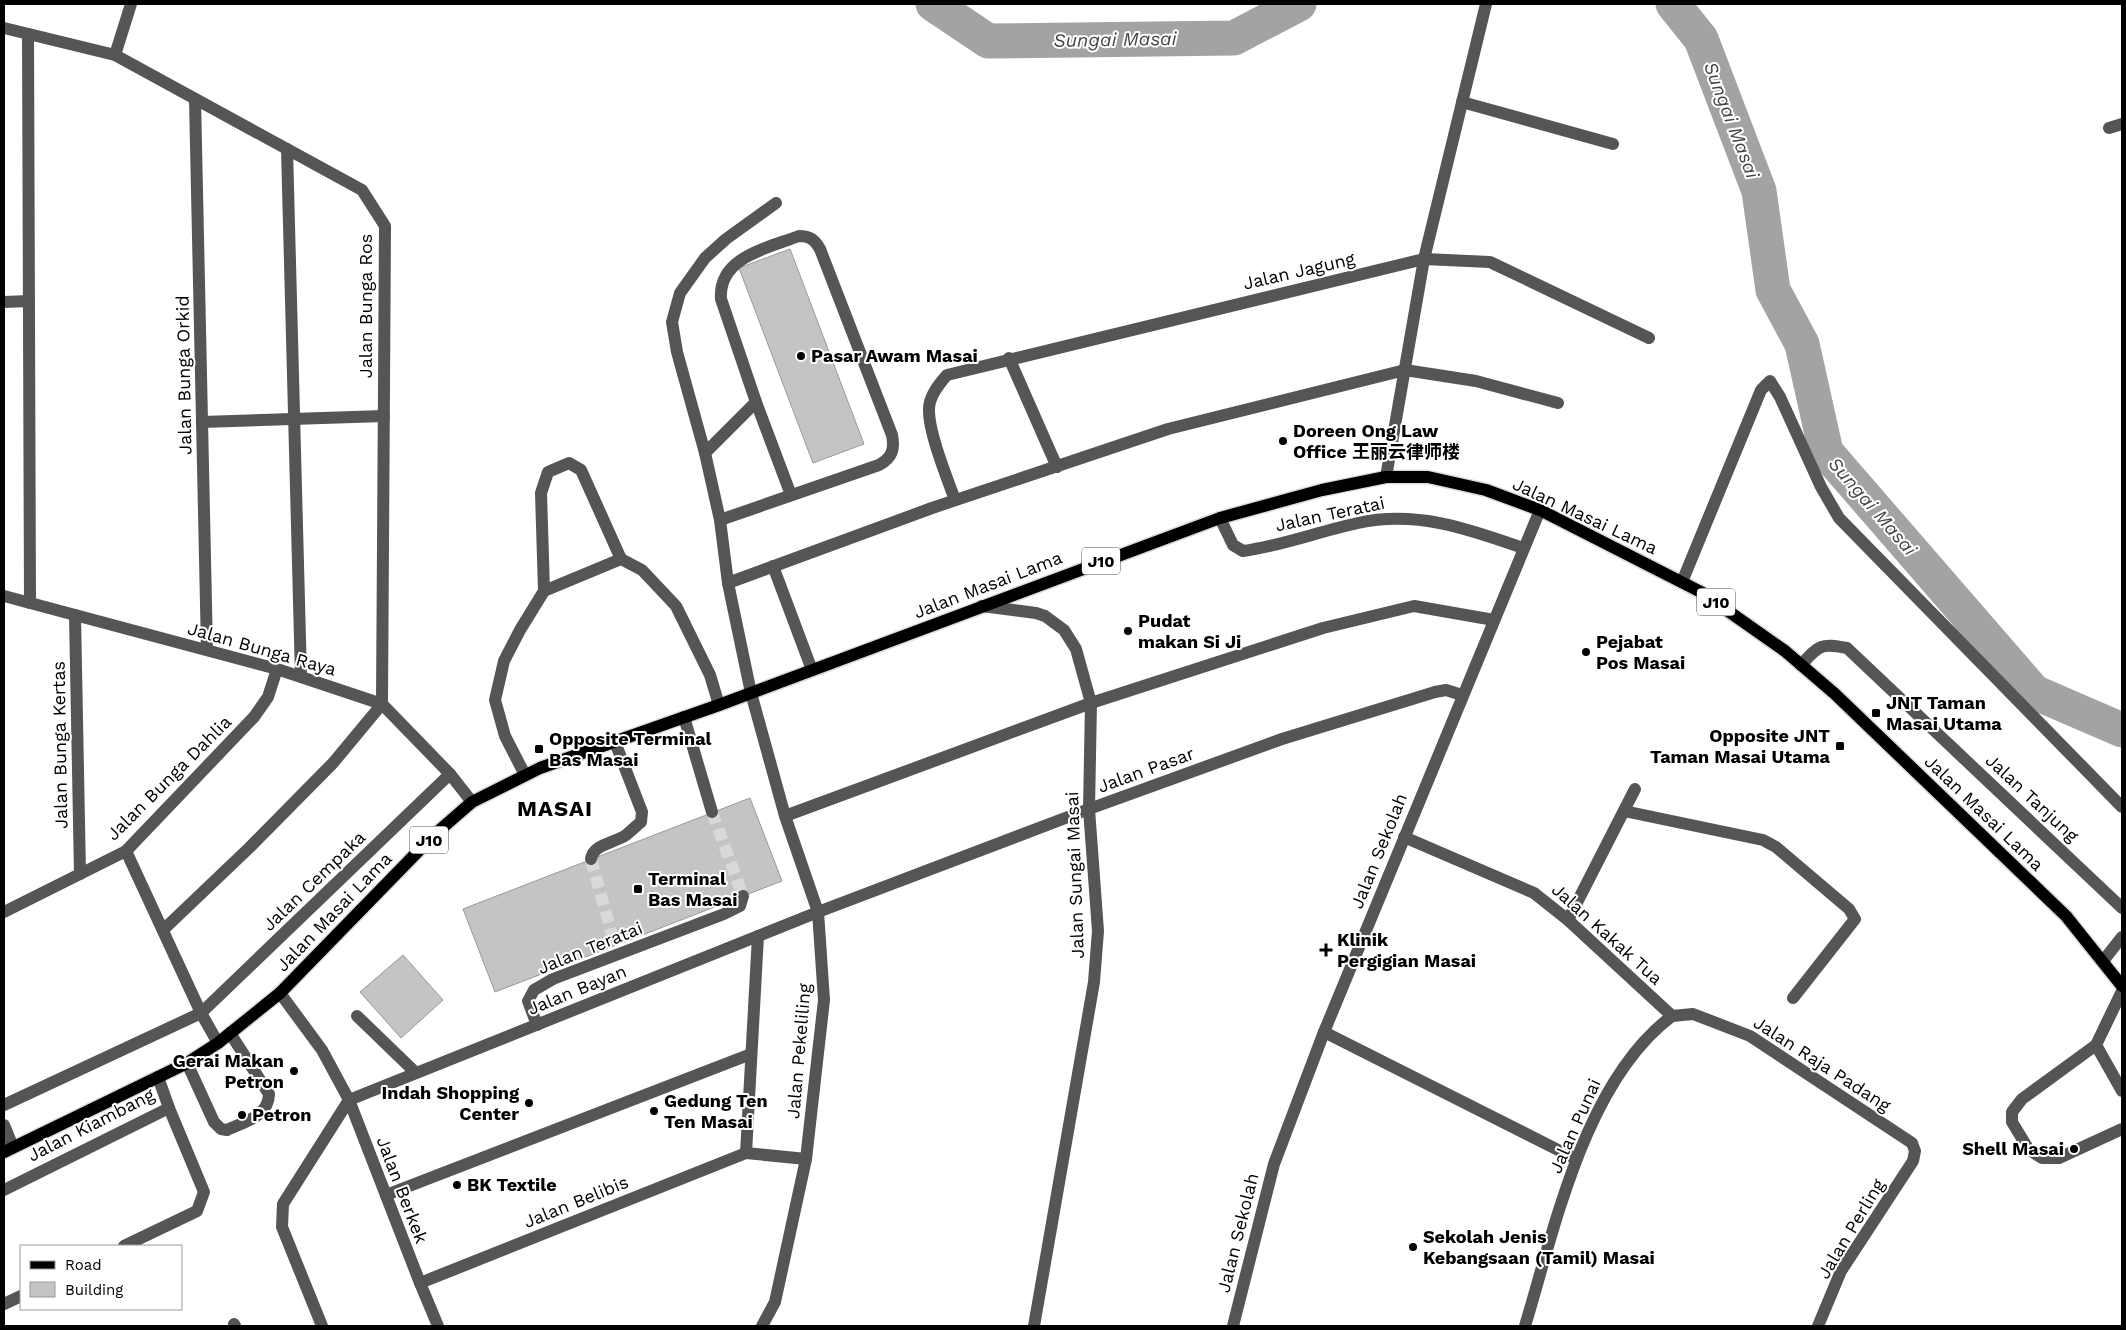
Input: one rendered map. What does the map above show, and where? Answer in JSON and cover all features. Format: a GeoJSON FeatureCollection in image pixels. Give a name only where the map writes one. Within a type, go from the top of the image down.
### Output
{"type":"FeatureCollection","features":[{"type":"Feature","properties":{"kind":"main road","name":"Jalan Masai Lama"},"geometry":{"type":"LineString","coordinates":[[8,1150],[187,1063],[218,1043],[280,993],[434,834],[472,802],[540,768],[751,693],[1220,518],[1322,490],[1386,477],[1428,477],[1486,490],[1540,510],[1701,592],[1801,665],[1834,694],[2066,916],[2122,986]]}},
{"type":"Feature","properties":{"kind":"street"},"geometry":{"type":"LineString","coordinates":[[115,54],[131,4]]}},
{"type":"Feature","properties":{"kind":"street"},"geometry":{"type":"LineString","coordinates":[[1386,477],[1424,260],[1486,4]]}},
{"type":"Feature","properties":{"kind":"street","name":"Jalan Bunga Ros"},"geometry":{"type":"LineString","coordinates":[[4,28],[115,54],[362,190],[385,226],[382,704]]}},
{"type":"Feature","properties":{"kind":"street"},"geometry":{"type":"LineString","coordinates":[[28,34],[30,603]]}},
{"type":"Feature","properties":{"kind":"street","name":"Jalan Bunga Orkid"},"geometry":{"type":"LineString","coordinates":[[195,99],[207,650]]}},
{"type":"Feature","properties":{"kind":"street"},"geometry":{"type":"LineString","coordinates":[[1462,102],[1613,144]]}},
{"type":"Feature","properties":{"kind":"street"},"geometry":{"type":"LineString","coordinates":[[2108,128],[2122,124]]}},
{"type":"Feature","properties":{"kind":"street"},"geometry":{"type":"LineString","coordinates":[[287,149],[301,677]]}},
{"type":"Feature","properties":{"kind":"street","name":"Jalan Pekeliling"},"geometry":{"type":"LineString","coordinates":[[762,1326],[775,1302],[806,1159],[824,1000],[818,912],[785,816],[751,693],[728,583],[720,520],[705,453],[673,335],[675,308],[680,293],[705,258],[726,238],[776,203]]}},
{"type":"Feature","properties":{"kind":"street"},"geometry":{"type":"LineString","coordinates":[[720,520],[879,465],[886,461],[892,453],[894,445],[892,435],[820,249],[817,243],[805,236],[799,236],[738,261],[727,272],[721,285],[721,299],[756,402],[791,495]]}},
{"type":"Feature","properties":{"kind":"street","name":"Jalan Jagung"},"geometry":{"type":"LineString","coordinates":[[955,500],[934,438],[929,409],[935,389],[947,374],[1424,260],[1490,262],[1649,338]]}},
{"type":"Feature","properties":{"kind":"street"},"geometry":{"type":"LineString","coordinates":[[4,302],[29,301]]}},
{"type":"Feature","properties":{"kind":"street"},"geometry":{"type":"LineString","coordinates":[[1009,358],[1057,466]]}},
{"type":"Feature","properties":{"kind":"street"},"geometry":{"type":"LineString","coordinates":[[728,583],[955,500],[1168,429],[1405,370],[1476,381],[1558,403]]}},
{"type":"Feature","properties":{"kind":"street"},"geometry":{"type":"LineString","coordinates":[[1682,582],[1761,390],[1770,381],[1780,397],[1821,487],[1839,518],[2122,807]]}},
{"type":"Feature","properties":{"kind":"street"},"geometry":{"type":"LineString","coordinates":[[705,453],[756,402]]}},
{"type":"Feature","properties":{"kind":"street"},"geometry":{"type":"LineString","coordinates":[[202,422],[384,416]]}},
{"type":"Feature","properties":{"kind":"street"},"geometry":{"type":"LineString","coordinates":[[526,775],[505,736],[495,700],[504,662],[520,630],[544,591],[541,492],[548,472],[569,463],[581,470],[621,559],[642,570],[676,606],[710,675],[719,704]]}},
{"type":"Feature","properties":{"kind":"street","name":"Jalan Sekolah"},"geometry":{"type":"LineString","coordinates":[[1233,1326],[1274,1164],[1324,1032],[1540,510]]}},
{"type":"Feature","properties":{"kind":"street","name":"Jalan Teratai"},"geometry":{"type":"LineString","coordinates":[[1220,518],[1233,545],[1243,551],[1360,522],[1388,518],[1439,522],[1468,528],[1523,548]]}},
{"type":"Feature","properties":{"kind":"street"},"geometry":{"type":"LineString","coordinates":[[544,591],[621,559]]}},
{"type":"Feature","properties":{"kind":"street"},"geometry":{"type":"LineString","coordinates":[[773,566],[812,670]]}},
{"type":"Feature","properties":{"kind":"street","name":"Jalan Bunga Raya"},"geometry":{"type":"LineString","coordinates":[[4,596],[277,669],[382,704],[450,774],[472,802]]}},
{"type":"Feature","properties":{"kind":"street","name":"Jalan Sungai Masai"},"geometry":{"type":"LineString","coordinates":[[982,606],[1036,613],[1055,621],[1064,630],[1076,649],[1091,704],[1089,809],[1098,931],[1094,982],[1034,1326]]}},
{"type":"Feature","properties":{"kind":"street"},"geometry":{"type":"LineString","coordinates":[[785,816],[1091,704],[1323,628],[1414,606],[1494,620]]}},
{"type":"Feature","properties":{"kind":"street","name":"Jalan Bunga Kertas"},"geometry":{"type":"LineString","coordinates":[[75,615],[80,874]]}},
{"type":"Feature","properties":{"kind":"street","name":"Jalan Tanjung"},"geometry":{"type":"LineString","coordinates":[[1801,665],[1815,650],[1829,645],[1848,648],[2122,908]]}},
{"type":"Feature","properties":{"kind":"street","name":"Jalan Bunga Dahlia"},"geometry":{"type":"LineString","coordinates":[[4,912],[126,851],[254,717],[268,697],[277,669]]}},
{"type":"Feature","properties":{"kind":"street","name":"Jalan Pasar"},"geometry":{"type":"LineString","coordinates":[[818,912],[1089,809],[1282,739],[1434,692],[1446,690],[1462,695]]}},
{"type":"Feature","properties":{"kind":"street"},"geometry":{"type":"LineString","coordinates":[[163,930],[249,848],[315,781],[382,704]]}},
{"type":"Feature","properties":{"kind":"street"},"geometry":{"type":"LineString","coordinates":[[684,717],[712,812]]}},
{"type":"Feature","properties":{"kind":"street"},"geometry":{"type":"LineString","coordinates":[[591,859],[596,849],[625,836],[641,822],[642,812],[615,742]]}},
{"type":"Feature","properties":{"kind":"street","name":"Jalan Cempaka"},"geometry":{"type":"LineString","coordinates":[[4,1105],[201,1012],[450,774]]}},
{"type":"Feature","properties":{"kind":"street"},"geometry":{"type":"LineString","coordinates":[[1568,920],[1635,790]]}},
{"type":"Feature","properties":{"kind":"street"},"geometry":{"type":"LineString","coordinates":[[1624,811],[1763,840],[1776,847],[1849,909],[1855,920],[1793,998]]}},
{"type":"Feature","properties":{"kind":"street","name":"Jalan Kakak Tua"},"geometry":{"type":"LineString","coordinates":[[1404,837],[1534,893],[1568,920],[1672,1016]]}},
{"type":"Feature","properties":{"kind":"street"},"geometry":{"type":"LineString","coordinates":[[126,851],[201,1012],[218,1043]]}},
{"type":"Feature","properties":{"kind":"street","name":"Jalan Teratai"},"geometry":{"type":"LineString","coordinates":[[537,1025],[528,1001],[534,990],[553,979],[617,950],[724,914],[740,906],[743,896]]}},
{"type":"Feature","properties":{"kind":"street","name":"Jalan Bayan"},"geometry":{"type":"LineString","coordinates":[[349,1100],[818,912]]}},
{"type":"Feature","properties":{"kind":"street"},"geometry":{"type":"LineString","coordinates":[[746,1154],[758,936]]}},
{"type":"Feature","properties":{"kind":"street"},"geometry":{"type":"LineString","coordinates":[[2103,961],[2122,937]]}},
{"type":"Feature","properties":{"kind":"street"},"geometry":{"type":"LineString","coordinates":[[2122,991],[2096,1045],[2022,1099],[2012,1112],[2012,1122],[2029,1150],[2042,1158],[2059,1158],[2122,1129]]}},
{"type":"Feature","properties":{"kind":"street","name":"Jalan Berkek"},"geometry":{"type":"LineString","coordinates":[[280,993],[322,1050],[349,1100],[438,1326]]}},
{"type":"Feature","properties":{"kind":"street","name":"Jalan Raja Padang"},"geometry":{"type":"LineString","coordinates":[[1672,1016],[1693,1014],[1750,1036],[1912,1143],[1915,1151]]}},
{"type":"Feature","properties":{"kind":"street"},"geometry":{"type":"LineString","coordinates":[[357,1016],[416,1073]]}},
{"type":"Feature","properties":{"kind":"street","name":"Jalan Punai"},"geometry":{"type":"LineString","coordinates":[[1525,1326],[1576,1159],[1615,1078],[1659,1026],[1672,1016]]}},
{"type":"Feature","properties":{"kind":"street"},"geometry":{"type":"LineString","coordinates":[[1324,1032],[1576,1159]]}},
{"type":"Feature","properties":{"kind":"street"},"geometry":{"type":"LineString","coordinates":[[187,1063],[214,1122],[221,1129],[227,1130],[264,1112],[269,1104],[269,1094],[230,1033]]}},
{"type":"Feature","properties":{"kind":"street"},"geometry":{"type":"LineString","coordinates":[[2096,1045],[2122,1091]]}},
{"type":"Feature","properties":{"kind":"street"},"geometry":{"type":"LineString","coordinates":[[386,1195],[751,1054]]}},
{"type":"Feature","properties":{"kind":"street","name":"Jalan Kiambang"},"geometry":{"type":"LineString","coordinates":[[4,1190],[169,1108],[158,1077]]}},
{"type":"Feature","properties":{"kind":"street"},"geometry":{"type":"LineString","coordinates":[[322,1326],[282,1227],[281,1217],[283,1204],[349,1100]]}},
{"type":"Feature","properties":{"kind":"street"},"geometry":{"type":"LineString","coordinates":[[126,1245],[197,1211],[204,1192],[169,1108]]}},
{"type":"Feature","properties":{"kind":"street"},"geometry":{"type":"LineString","coordinates":[[4,1125],[8,1150]]}},
{"type":"Feature","properties":{"kind":"street","name":"Jalan Perling"},"geometry":{"type":"LineString","coordinates":[[1818,1326],[1842,1271],[1914,1161],[1915,1151]]}},
{"type":"Feature","properties":{"kind":"street","name":"Jalan Belibis"},"geometry":{"type":"LineString","coordinates":[[420,1283],[746,1154],[806,1159]]}},
{"type":"Feature","properties":{"kind":"street"},"geometry":{"type":"LineString","coordinates":[[4,1304],[20,1296]]}},
{"type":"Feature","properties":{"kind":"building","name":"Pasar Awam Masai"},"geometry":{"type":"Polygon","coordinates":[[[790,249],[864,444],[813,463],[739,268],[790,249]]]}},
{"type":"Feature","properties":{"kind":"building","name":"Terminal Bas Masai"},"geometry":{"type":"Polygon","coordinates":[[[750,798],[782,881],[495,992],[463,909],[750,798]]]}},
{"type":"Feature","properties":{"kind":"building"},"geometry":{"type":"Polygon","coordinates":[[[403,955],[443,1000],[401,1038],[360,992],[403,955]]]}},
{"type":"Feature","properties":{"kind":"waterway","name":"Sungai Masai"},"geometry":{"type":"LineString","coordinates":[[933,4],[988,41],[1234,38],[1299,4]]}},
{"type":"Feature","properties":{"kind":"waterway","name":"Sungai Masai"},"geometry":{"type":"LineString","coordinates":[[1673,4],[1701,39],[1759,191],[1773,290],[1802,344],[1826,452],[2034,692],[2122,730]]}},
{"type":"Feature","properties":{"kind":"tunnel"},"geometry":{"type":"LineString","coordinates":[[712,812],[743,896]]}},
{"type":"Feature","properties":{"kind":"tunnel"},"geometry":{"type":"LineString","coordinates":[[591,859],[615,946]]}},
{"type":"Feature","properties":{"kind":"place","name":"Pasar Awam Masai"},"geometry":{"type":"Point","coordinates":[801,356]}},
{"type":"Feature","properties":{"kind":"place","name":"Doreen Ong Law Office 王丽云律师楼"},"geometry":{"type":"Point","coordinates":[1283,441]}},
{"type":"Feature","properties":{"kind":"place","name":"Pudat makan Si Ji"},"geometry":{"type":"Point","coordinates":[1128,631]}},
{"type":"Feature","properties":{"kind":"place","name":"Pejabat Pos Masai"},"geometry":{"type":"Point","coordinates":[1586,652]}},
{"type":"Feature","properties":{"kind":"place","name":"JNT Taman Masai Utama"},"geometry":{"type":"Point","coordinates":[1876,713]}},
{"type":"Feature","properties":{"kind":"place","name":"Opposite JNT Taman Masai Utama"},"geometry":{"type":"Point","coordinates":[1840,746]}},
{"type":"Feature","properties":{"kind":"place","name":"Opposite Terminal Bas Masai"},"geometry":{"type":"Point","coordinates":[539,749]}},
{"type":"Feature","properties":{"kind":"place","name":"Terminal Bas Masai"},"geometry":{"type":"Point","coordinates":[638,889]}},
{"type":"Feature","properties":{"kind":"place","name":"Klinik Pergigian Masai"},"geometry":{"type":"Point","coordinates":[1326,950]}},
{"type":"Feature","properties":{"kind":"place","name":"Gerai Makan Petron"},"geometry":{"type":"Point","coordinates":[294,1071]}},
{"type":"Feature","properties":{"kind":"place","name":"Indah Shopping Center"},"geometry":{"type":"Point","coordinates":[529,1103]}},
{"type":"Feature","properties":{"kind":"place","name":"Gedung Ten Ten Masai"},"geometry":{"type":"Point","coordinates":[654,1111]}},
{"type":"Feature","properties":{"kind":"place","name":"Petron"},"geometry":{"type":"Point","coordinates":[242,1115]}},
{"type":"Feature","properties":{"kind":"place","name":"Shell Masai"},"geometry":{"type":"Point","coordinates":[2074,1149]}},
{"type":"Feature","properties":{"kind":"place","name":"BK Textile"},"geometry":{"type":"Point","coordinates":[457,1185]}},
{"type":"Feature","properties":{"kind":"place","name":"Sekolah Jenis Kebangsaan (Tamil) Masai"},"geometry":{"type":"Point","coordinates":[1413,1247]}},
{"type":"Feature","properties":{"kind":"district","name":"MASAI"},"geometry":{"type":"Point","coordinates":[555,808]}}]}
